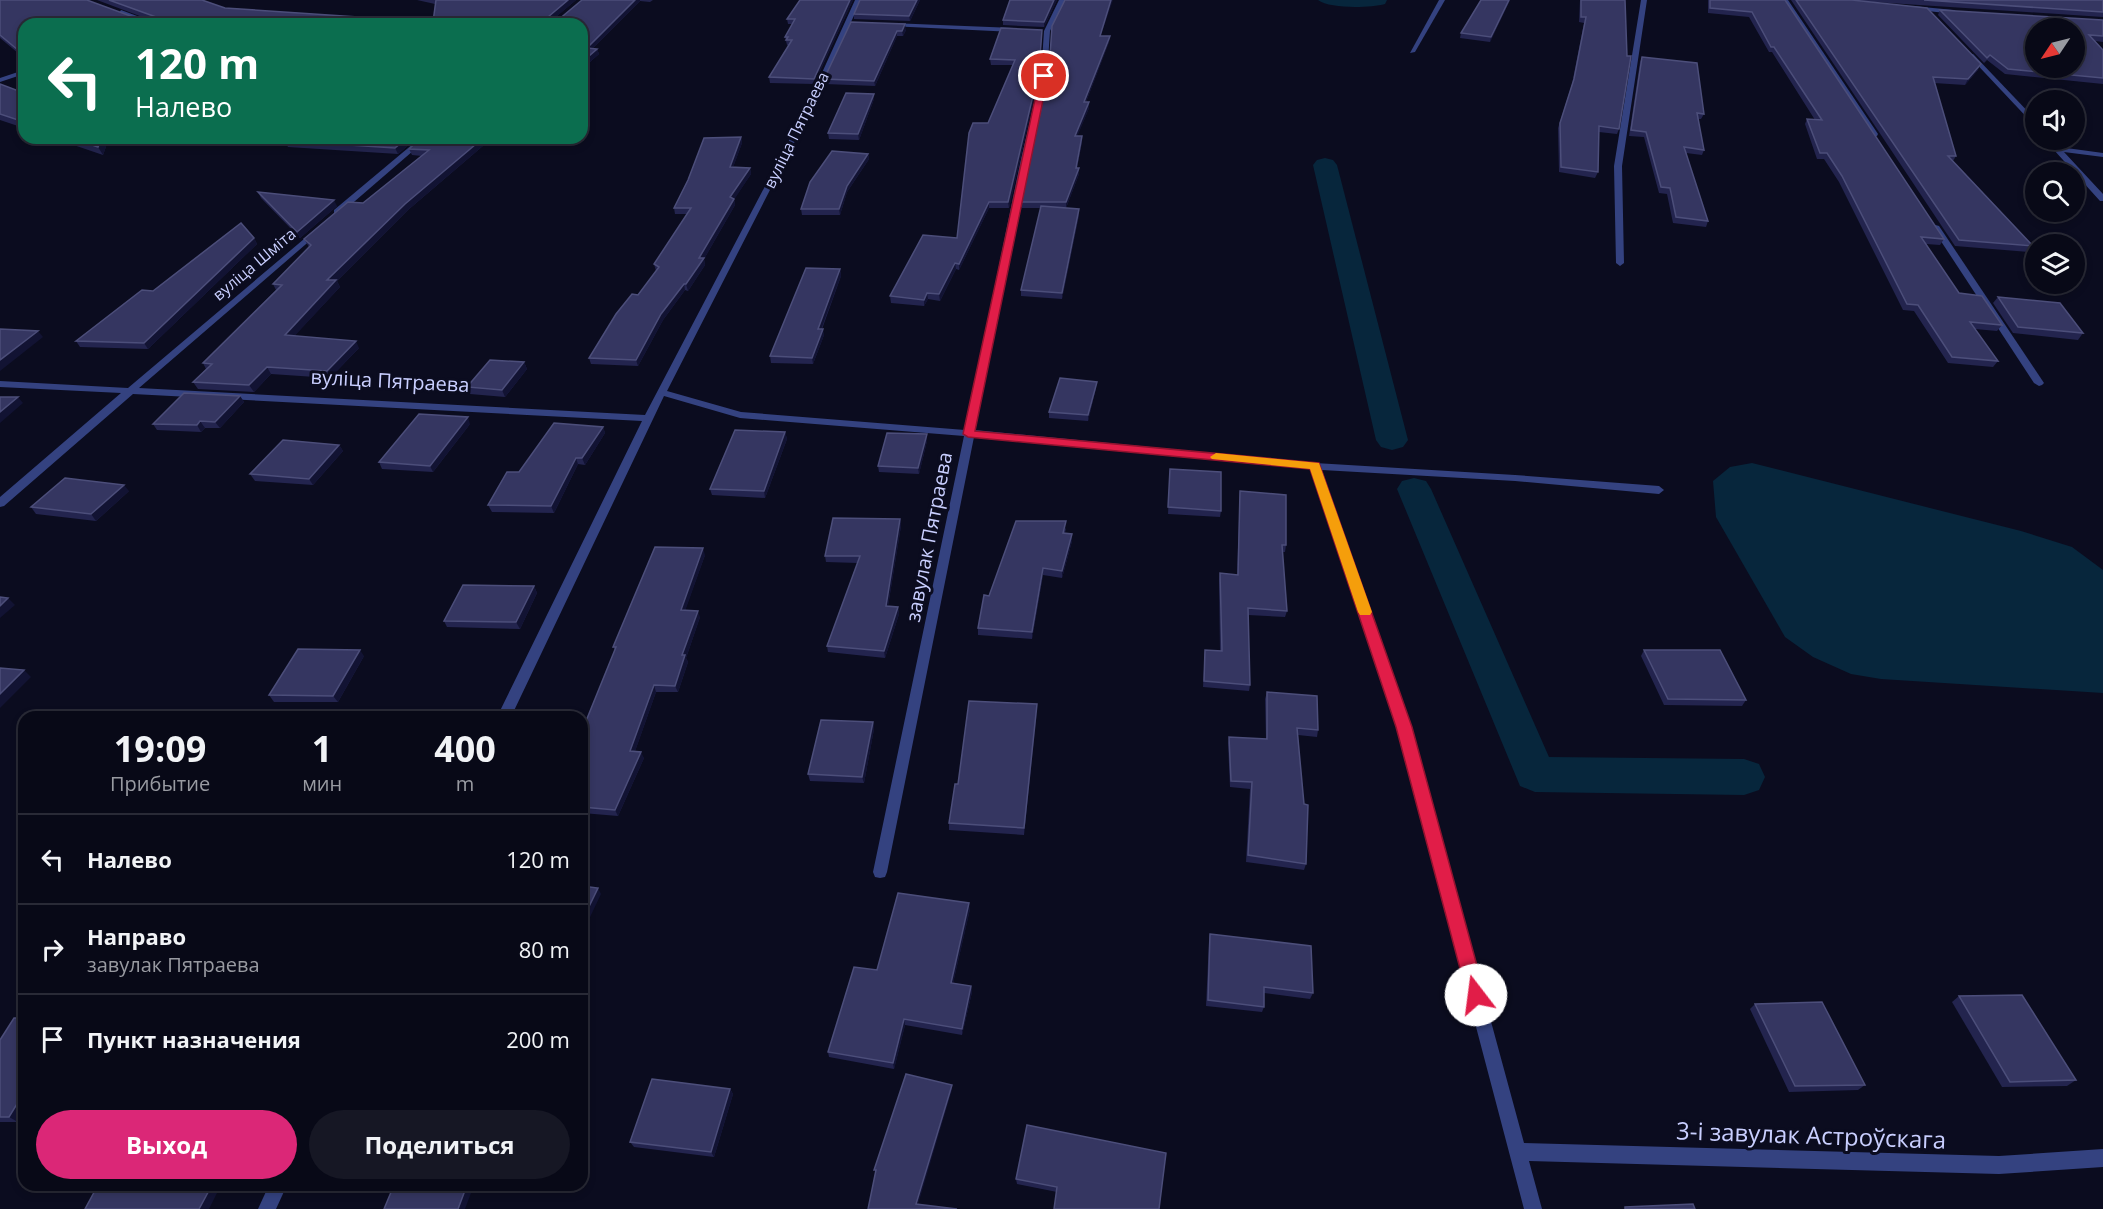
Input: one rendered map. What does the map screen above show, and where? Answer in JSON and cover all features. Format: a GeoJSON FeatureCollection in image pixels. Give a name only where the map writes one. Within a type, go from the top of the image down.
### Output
{"type":"FeatureCollection","features":[{"type":"Feature","properties":{"kind":"street","name":"вуліца Пятраева"},"geometry":{"type":"LineString","coordinates":[[507,711],[661,392],[809,108],[858,0]]}},
{"type":"Feature","properties":{"kind":"street","name":"завулак Пятраева"},"geometry":{"type":"LineString","coordinates":[[880,872],[968,434],[1044,76],[1047,31],[1062,0]]}},
{"type":"Feature","properties":{"kind":"street"},"geometry":{"type":"LineString","coordinates":[[1412,52],[1442,0]]}},
{"type":"Feature","properties":{"kind":"street"},"geometry":{"type":"LineString","coordinates":[[1620,263],[1618,166],[1644,0]]}},
{"type":"Feature","properties":{"kind":"street"},"geometry":{"type":"LineString","coordinates":[[1785,0],[1876,138]]}},
{"type":"Feature","properties":{"kind":"street"},"geometry":{"type":"LineString","coordinates":[[1934,0],[1943,11]]}},
{"type":"Feature","properties":{"kind":"street"},"geometry":{"type":"LineString","coordinates":[[1902,7],[1966,12]]}},
{"type":"Feature","properties":{"kind":"street"},"geometry":{"type":"LineString","coordinates":[[1926,9],[1933,17]]}},
{"type":"Feature","properties":{"kind":"street"},"geometry":{"type":"LineString","coordinates":[[115,10],[137,18]]}},
{"type":"Feature","properties":{"kind":"street"},"geometry":{"type":"LineString","coordinates":[[848,23],[859,24]]}},
{"type":"Feature","properties":{"kind":"street"},"geometry":{"type":"LineString","coordinates":[[883,24],[1024,30]]}},
{"type":"Feature","properties":{"kind":"street"},"geometry":{"type":"LineString","coordinates":[[1035,30],[1047,31]]}},
{"type":"Feature","properties":{"kind":"street"},"geometry":{"type":"LineString","coordinates":[[1964,48],[2025,113]]}},
{"type":"Feature","properties":{"kind":"street"},"geometry":{"type":"LineString","coordinates":[[0,80],[18,74]]}},
{"type":"Feature","properties":{"kind":"street","name":"вуліца Шміта"},"geometry":{"type":"LineString","coordinates":[[0,503],[417,144]]}},
{"type":"Feature","properties":{"kind":"street"},"geometry":{"type":"LineString","coordinates":[[2059,150],[2103,199]]}},
{"type":"Feature","properties":{"kind":"street"},"geometry":{"type":"LineString","coordinates":[[2067,150],[2103,154]]}},
{"type":"Feature","properties":{"kind":"street"},"geometry":{"type":"LineString","coordinates":[[1929,216],[2039,383]]}},
{"type":"Feature","properties":{"kind":"street"},"geometry":{"type":"LineString","coordinates":[[0,384],[130,389]]}},
{"type":"Feature","properties":{"kind":"street","name":"вуліца Пятраева"},"geometry":{"type":"LineString","coordinates":[[130,389],[648,418]]}},
{"type":"Feature","properties":{"kind":"street"},"geometry":{"type":"LineString","coordinates":[[661,392],[740,415],[1315,466],[1515,478],[1659,490]]}},
{"type":"Feature","properties":{"kind":"street"},"geometry":{"type":"LineString","coordinates":[[1315,466],[1404,727],[1533,1209]]}},
{"type":"Feature","properties":{"kind":"street","name":"3-і завулак Астроўскага"},"geometry":{"type":"LineString","coordinates":[[1518,1152],[1999,1166],[2103,1158]]}},
{"type":"Feature","properties":{"kind":"street"},"geometry":{"type":"LineString","coordinates":[[267,1209],[275,1191]]}},
{"type":"Feature","properties":{"kind":"water"},"geometry":{"type":"Polygon","coordinates":[[[1318,0],[1387,0],[1385,4],[1350,7],[1331,5],[1318,0]]]}},
{"type":"Feature","properties":{"kind":"water"},"geometry":{"type":"Polygon","coordinates":[[[1752,463],[2021,531],[2072,547],[2103,570],[2103,693],[1881,679],[1851,674],[1813,657],[1785,637],[1716,517],[1713,481],[1730,467],[1752,463]]]}},
{"type":"Feature","properties":{"kind":"building"},"geometry":{"type":"Polygon","coordinates":[[[0,0],[87,0],[136,18],[18,18],[18,50],[0,35],[0,0]]]}},
{"type":"Feature","properties":{"kind":"building"},"geometry":{"type":"Polygon","coordinates":[[[109,0],[202,0],[225,8],[374,18],[156,18],[109,0]]]}},
{"type":"Feature","properties":{"kind":"building"},"geometry":{"type":"Polygon","coordinates":[[[436,0],[568,0],[548,17],[434,18],[436,0]]]}},
{"type":"Feature","properties":{"kind":"building"},"geometry":{"type":"Polygon","coordinates":[[[582,0],[635,0],[588,47],[588,18],[560,18],[582,0]]]}},
{"type":"Feature","properties":{"kind":"building"},"geometry":{"type":"Polygon","coordinates":[[[800,0],[850,0],[814,79],[769,77],[792,40],[786,40],[788,37],[785,37],[795,19],[787,19],[800,0]]]}},
{"type":"Feature","properties":{"kind":"building"},"geometry":{"type":"Polygon","coordinates":[[[860,0],[917,0],[909,16],[854,14],[860,0]]]}},
{"type":"Feature","properties":{"kind":"building"},"geometry":{"type":"Polygon","coordinates":[[[1010,0],[1054,0],[1044,22],[1003,20],[1010,0]]]}},
{"type":"Feature","properties":{"kind":"building"},"geometry":{"type":"Polygon","coordinates":[[[1065,0],[1111,0],[1100,36],[1110,36],[1084,102],[1089,102],[1075,136],[1082,136],[1076,168],[1079,168],[1066,202],[1021,202],[1049,71],[1052,26],[1065,0]]]}},
{"type":"Feature","properties":{"kind":"building"},"geometry":{"type":"Polygon","coordinates":[[[1481,0],[1509,0],[1491,37],[1461,33],[1481,0]]]}},
{"type":"Feature","properties":{"kind":"building"},"geometry":{"type":"Polygon","coordinates":[[[1581,0],[1625,0],[1627,56],[1631,56],[1619,129],[1599,126],[1598,172],[1561,167],[1560,123],[1574,79],[1586,17],[1581,17],[1581,0]]]}},
{"type":"Feature","properties":{"kind":"building"},"geometry":{"type":"Polygon","coordinates":[[[1710,0],[1785,0],[1944,239],[1921,237],[1959,293],[1982,296],[2002,325],[1970,322],[1998,361],[1952,357],[1918,305],[1907,304],[1842,176],[1827,153],[1820,153],[1807,119],[1822,120],[1774,47],[1771,47],[1752,12],[1710,8],[1710,0]]]}},
{"type":"Feature","properties":{"kind":"building"},"geometry":{"type":"Polygon","coordinates":[[[1796,0],[1852,0],[1927,8],[1981,64],[1968,79],[1933,77],[1956,156],[1948,156],[2025,238],[2025,245],[1959,240],[1796,0]]]}},
{"type":"Feature","properties":{"kind":"building"},"geometry":{"type":"Polygon","coordinates":[[[1924,0],[2103,0],[2103,12],[1924,0]]]}},
{"type":"Feature","properties":{"kind":"building"},"geometry":{"type":"Polygon","coordinates":[[[1940,10],[2070,18],[2025,18],[2025,71],[2008,69],[1990,55],[1987,58],[1940,10]]]}},
{"type":"Feature","properties":{"kind":"building"},"geometry":{"type":"Polygon","coordinates":[[[2085,19],[2103,20],[2103,36],[2089,35],[2103,50],[2103,78],[2085,76],[2085,19]]]}},
{"type":"Feature","properties":{"kind":"building"},"geometry":{"type":"Polygon","coordinates":[[[851,22],[905,24],[902,31],[897,31],[874,81],[824,79],[851,22]]]}},
{"type":"Feature","properties":{"kind":"building"},"geometry":{"type":"Polygon","coordinates":[[[1001,28],[1042,30],[1039,70],[1008,202],[989,202],[959,264],[955,263],[939,294],[927,293],[924,300],[890,296],[923,235],[957,238],[969,133],[973,123],[988,123],[1015,60],[990,59],[1001,28]]]}},
{"type":"Feature","properties":{"kind":"building"},"geometry":{"type":"Polygon","coordinates":[[[588,48],[597,49],[588,57],[588,48]]]}},
{"type":"Feature","properties":{"kind":"building"},"geometry":{"type":"Polygon","coordinates":[[[1642,57],[1697,63],[1704,114],[1697,113],[1704,150],[1684,147],[1708,221],[1676,217],[1670,188],[1661,187],[1646,132],[1631,130],[1642,57]]]}},
{"type":"Feature","properties":{"kind":"building"},"geometry":{"type":"Polygon","coordinates":[[[0,84],[18,91],[18,120],[0,114],[0,84]]]}},
{"type":"Feature","properties":{"kind":"building"},"geometry":{"type":"Polygon","coordinates":[[[846,93],[874,94],[858,134],[828,133],[846,93]]]}},
{"type":"Feature","properties":{"kind":"building"},"geometry":{"type":"Polygon","coordinates":[[[741,137],[730,167],[750,168],[730,197],[734,199],[699,258],[704,258],[661,314],[636,360],[589,358],[616,314],[632,294],[638,295],[659,267],[654,264],[691,208],[674,208],[688,180],[704,138],[741,137]]]}},
{"type":"Feature","properties":{"kind":"building"},"geometry":{"type":"Polygon","coordinates":[[[332,144],[400,144],[395,148],[332,144]]]}},
{"type":"Feature","properties":{"kind":"building"},"geometry":{"type":"Polygon","coordinates":[[[414,144],[476,144],[405,204],[327,280],[336,280],[285,335],[356,341],[327,371],[267,367],[249,385],[193,382],[212,364],[203,363],[282,285],[273,284],[311,245],[304,239],[348,202],[363,203],[429,150],[409,149],[414,144]]]}},
{"type":"Feature","properties":{"kind":"building"},"geometry":{"type":"Polygon","coordinates":[[[832,151],[868,154],[847,186],[839,209],[801,209],[810,182],[832,151]]]}},
{"type":"Feature","properties":{"kind":"building"},"geometry":{"type":"Polygon","coordinates":[[[258,192],[334,200],[297,232],[258,192]]]}},
{"type":"Feature","properties":{"kind":"building"},"geometry":{"type":"Polygon","coordinates":[[[1041,206],[1079,209],[1062,293],[1021,290],[1041,206]]]}},
{"type":"Feature","properties":{"kind":"building"},"geometry":{"type":"Polygon","coordinates":[[[241,223],[254,238],[144,343],[76,341],[142,290],[153,291],[241,223]]]}},
{"type":"Feature","properties":{"kind":"building"},"geometry":{"type":"Polygon","coordinates":[[[806,268],[840,269],[818,329],[823,329],[812,358],[770,356],[806,268]]]}},
{"type":"Feature","properties":{"kind":"building"},"geometry":{"type":"Polygon","coordinates":[[[1998,297],[2060,303],[2083,333],[2018,327],[1998,297]]]}},
{"type":"Feature","properties":{"kind":"building"},"geometry":{"type":"Polygon","coordinates":[[[0,329],[38,331],[0,360],[0,329]]]}},
{"type":"Feature","properties":{"kind":"building"},"geometry":{"type":"Polygon","coordinates":[[[490,360],[524,362],[502,390],[467,387],[490,360]]]}},
{"type":"Feature","properties":{"kind":"building"},"geometry":{"type":"Polygon","coordinates":[[[1060,378],[1097,382],[1088,415],[1049,412],[1060,378]]]}},
{"type":"Feature","properties":{"kind":"building"},"geometry":{"type":"Polygon","coordinates":[[[184,393],[240,396],[215,422],[200,421],[197,425],[153,424],[184,393]]]}},
{"type":"Feature","properties":{"kind":"building"},"geometry":{"type":"Polygon","coordinates":[[[0,397],[18,397],[0,412],[0,397]]]}},
{"type":"Feature","properties":{"kind":"building"},"geometry":{"type":"Polygon","coordinates":[[[419,414],[468,417],[430,466],[379,462],[419,414]]]}},
{"type":"Feature","properties":{"kind":"building"},"geometry":{"type":"Polygon","coordinates":[[[554,423],[603,427],[582,458],[576,458],[551,506],[488,505],[507,472],[519,472],[554,423]]]}},
{"type":"Feature","properties":{"kind":"building"},"geometry":{"type":"Polygon","coordinates":[[[735,430],[785,432],[764,491],[710,489],[735,430]]]}},
{"type":"Feature","properties":{"kind":"building"},"geometry":{"type":"Polygon","coordinates":[[[887,433],[927,434],[918,468],[878,466],[887,433]]]}},
{"type":"Feature","properties":{"kind":"building"},"geometry":{"type":"Polygon","coordinates":[[[283,440],[339,445],[309,479],[250,474],[283,440]]]}},
{"type":"Feature","properties":{"kind":"building"},"geometry":{"type":"Polygon","coordinates":[[[1170,469],[1221,472],[1221,511],[1168,507],[1170,469]]]}},
{"type":"Feature","properties":{"kind":"building"},"geometry":{"type":"Polygon","coordinates":[[[65,478],[124,485],[91,514],[31,507],[65,478]]]}},
{"type":"Feature","properties":{"kind":"building"},"geometry":{"type":"Polygon","coordinates":[[[1240,491],[1286,495],[1286,545],[1282,545],[1287,611],[1248,608],[1250,685],[1204,681],[1205,650],[1222,651],[1220,573],[1238,575],[1240,491]]]}},
{"type":"Feature","properties":{"kind":"building"},"geometry":{"type":"Polygon","coordinates":[[[833,518],[900,519],[886,606],[898,607],[884,651],[827,646],[860,556],[825,556],[833,518]]]}},
{"type":"Feature","properties":{"kind":"building"},"geometry":{"type":"Polygon","coordinates":[[[1016,521],[1066,521],[1063,533],[1072,534],[1062,571],[1043,568],[1032,632],[978,628],[984,595],[989,596],[1016,521]]]}},
{"type":"Feature","properties":{"kind":"building"},"geometry":{"type":"Polygon","coordinates":[[[655,547],[703,548],[681,610],[698,611],[682,655],[685,655],[675,686],[654,685],[630,751],[641,752],[615,810],[588,808],[588,716],[616,647],[613,647],[655,547]]]}},
{"type":"Feature","properties":{"kind":"building"},"geometry":{"type":"Polygon","coordinates":[[[463,585],[534,586],[516,622],[444,621],[463,585]]]}},
{"type":"Feature","properties":{"kind":"building"},"geometry":{"type":"Polygon","coordinates":[[[0,597],[8,598],[0,606],[0,597]]]}},
{"type":"Feature","properties":{"kind":"building"},"geometry":{"type":"Polygon","coordinates":[[[298,649],[360,650],[333,696],[269,695],[298,649]]]}},
{"type":"Feature","properties":{"kind":"building"},"geometry":{"type":"Polygon","coordinates":[[[1644,650],[1720,650],[1746,700],[1668,699],[1644,650]]]}},
{"type":"Feature","properties":{"kind":"building"},"geometry":{"type":"Polygon","coordinates":[[[0,668],[24,670],[0,694],[0,668]]]}},
{"type":"Feature","properties":{"kind":"building"},"geometry":{"type":"Polygon","coordinates":[[[1267,692],[1317,696],[1318,730],[1297,728],[1304,804],[1308,805],[1306,864],[1248,855],[1252,782],[1231,781],[1229,737],[1267,739],[1267,692]]]}},
{"type":"Feature","properties":{"kind":"building"},"geometry":{"type":"Polygon","coordinates":[[[969,701],[1037,704],[1024,828],[949,823],[955,784],[958,784],[969,701]]]}},
{"type":"Feature","properties":{"kind":"building"},"geometry":{"type":"Polygon","coordinates":[[[821,720],[873,722],[862,777],[808,774],[821,720]]]}},
{"type":"Feature","properties":{"kind":"building"},"geometry":{"type":"Polygon","coordinates":[[[588,887],[598,888],[588,909],[588,887]]]}},
{"type":"Feature","properties":{"kind":"building"},"geometry":{"type":"Polygon","coordinates":[[[898,893],[969,903],[951,983],[971,986],[962,1029],[904,1019],[893,1063],[828,1052],[854,967],[877,970],[898,893]]]}},
{"type":"Feature","properties":{"kind":"building"},"geometry":{"type":"Polygon","coordinates":[[[1210,934],[1311,946],[1313,993],[1264,987],[1264,1007],[1208,1000],[1210,934]]]}},
{"type":"Feature","properties":{"kind":"building"},"geometry":{"type":"Polygon","coordinates":[[[2022,995],[2076,1080],[2010,1082],[1959,996],[2022,995]]]}},
{"type":"Feature","properties":{"kind":"building"},"geometry":{"type":"Polygon","coordinates":[[[1822,1002],[1865,1085],[1795,1086],[1755,1004],[1822,1002]]]}},
{"type":"Feature","properties":{"kind":"building"},"geometry":{"type":"Polygon","coordinates":[[[14,1018],[18,1018],[18,1102],[9,1117],[0,1117],[0,1040],[14,1018]]]}},
{"type":"Feature","properties":{"kind":"building"},"geometry":{"type":"Polygon","coordinates":[[[906,1074],[952,1085],[916,1204],[957,1209],[868,1209],[876,1170],[874,1170],[906,1074]]]}},
{"type":"Feature","properties":{"kind":"building"},"geometry":{"type":"Polygon","coordinates":[[[652,1079],[730,1089],[711,1152],[630,1142],[652,1079]]]}},
{"type":"Feature","properties":{"kind":"building"},"geometry":{"type":"Polygon","coordinates":[[[1027,1125],[1166,1153],[1159,1209],[1054,1209],[1057,1187],[1016,1179],[1027,1125]]]}},
{"type":"Feature","properties":{"kind":"building"},"geometry":{"type":"Polygon","coordinates":[[[95,1191],[209,1191],[199,1209],[85,1209],[95,1191]]]}},
{"type":"Feature","properties":{"kind":"building"},"geometry":{"type":"Polygon","coordinates":[[[392,1191],[465,1191],[458,1209],[384,1209],[392,1191]]]}},
{"type":"Feature","properties":{"kind":"building"},"geometry":{"type":"Polygon","coordinates":[[[1693,1204],[1695,1209],[1625,1209],[1625,1207],[1693,1204]]]}},
{"type":"Feature","properties":{"kind":"waterway"},"geometry":{"type":"LineString","coordinates":[[1325,165],[1392,440]]}},
{"type":"Feature","properties":{"kind":"waterway"},"geometry":{"type":"LineString","coordinates":[[1414,489],[1535,774],[1744,777]]}},
{"type":"Feature","properties":{"kind":"slow traffic"},"geometry":{"type":"LineString","coordinates":[[1216,457],[1315,466],[1365,612]]}},
{"type":"Feature","properties":{"kind":"route"},"geometry":{"type":"LineString","coordinates":[[1044,76],[968,434],[1315,466],[1404,727],[1476,995]]}}]}
